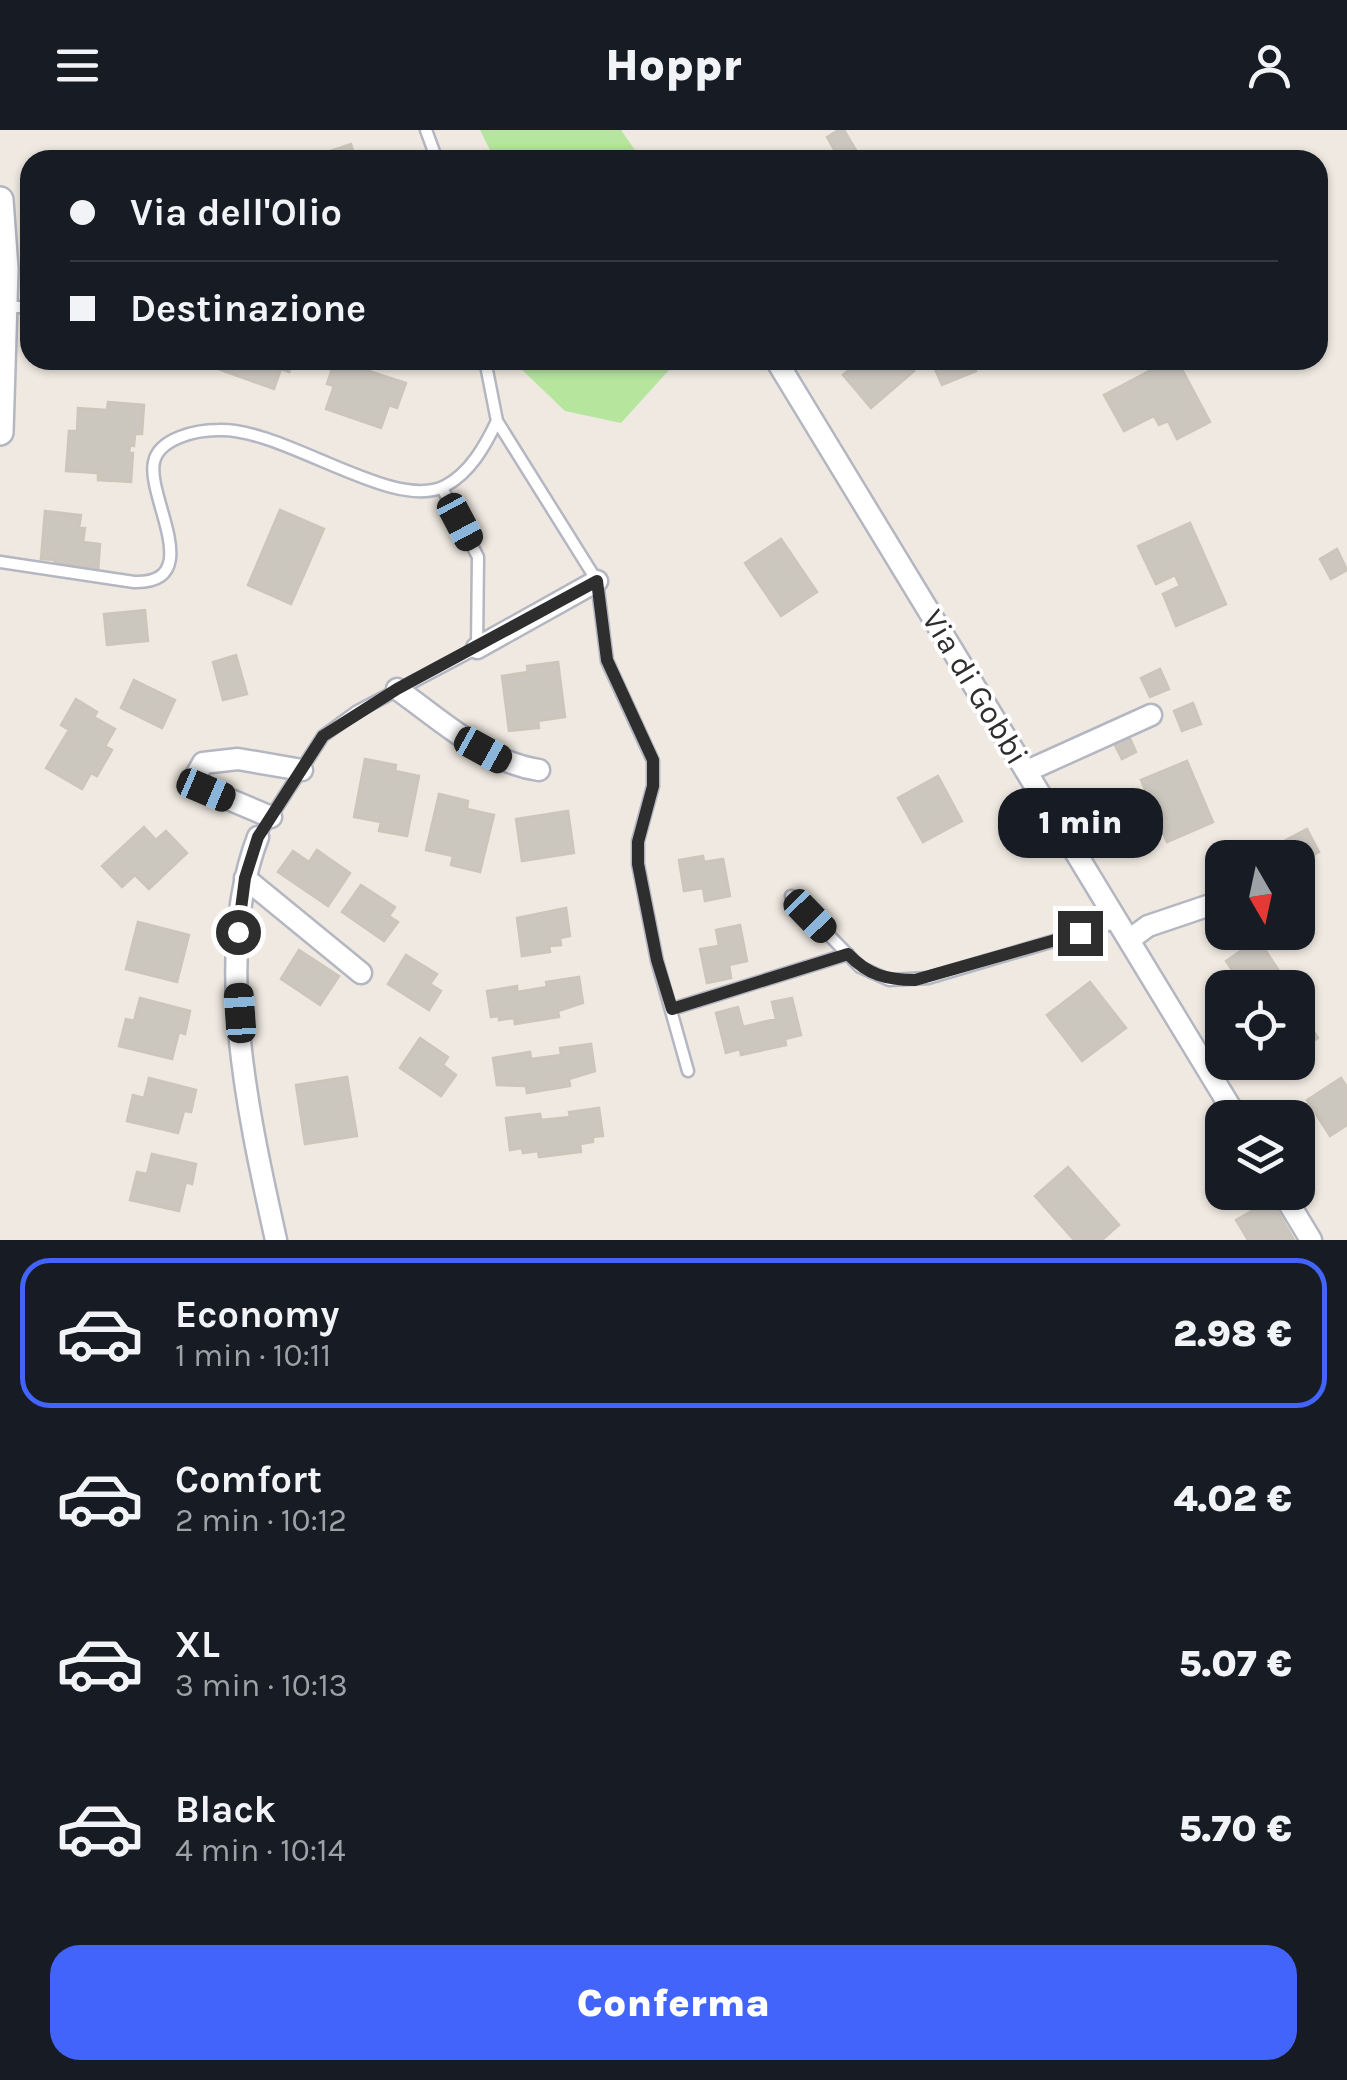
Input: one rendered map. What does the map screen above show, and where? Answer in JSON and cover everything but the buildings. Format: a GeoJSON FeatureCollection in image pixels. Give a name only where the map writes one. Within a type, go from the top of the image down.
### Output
{"type":"FeatureCollection","features":[{"type":"Feature","properties":{"kind":"street"},"geometry":{"type":"LineString","coordinates":[[0,200],[18,307],[0,432]]}},
{"type":"Feature","properties":{"kind":"street","name":"Via di Gobbi"},"geometry":{"type":"LineString","coordinates":[[782,370],[1226,1100]]}},
{"type":"Feature","properties":{"kind":"street"},"geometry":{"type":"LineString","coordinates":[[476,648],[597,581]]}},
{"type":"Feature","properties":{"kind":"street"},"geometry":{"type":"LineString","coordinates":[[397,689],[483,750],[512,766],[539,770]]}},
{"type":"Feature","properties":{"kind":"street"},"geometry":{"type":"LineString","coordinates":[[1027,772],[1151,715]]}},
{"type":"Feature","properties":{"kind":"street"},"geometry":{"type":"LineString","coordinates":[[271,818],[206,790],[195,777],[203,763],[238,758],[302,770]]}},
{"type":"Feature","properties":{"kind":"street"},"geometry":{"type":"LineString","coordinates":[[258,837],[245,878],[237,950],[248,1091],[276,1240]]}},
{"type":"Feature","properties":{"kind":"street"},"geometry":{"type":"LineString","coordinates":[[245,878],[361,973]]}},
{"type":"Feature","properties":{"kind":"street"},"geometry":{"type":"LineString","coordinates":[[1124,931],[1205,907]]}},
{"type":"Feature","properties":{"kind":"street"},"geometry":{"type":"LineString","coordinates":[[1293,1210],[1311,1240]]}},
{"type":"Feature","properties":{"kind":"lane"},"geometry":{"type":"LineString","coordinates":[[488,370],[498,422],[597,581],[607,660],[653,760],[653,786],[638,842],[638,864],[657,960],[688,1072]]}},
{"type":"Feature","properties":{"kind":"lane"},"geometry":{"type":"LineString","coordinates":[[0,562],[134,582],[156,579],[166,571],[171,551],[154,460],[174,440],[213,430],[261,434],[397,488],[442,488],[482,451],[498,422]]}},
{"type":"Feature","properties":{"kind":"lane"},"geometry":{"type":"LineString","coordinates":[[258,837],[323,736],[397,689],[476,648],[478,557],[442,488]]}},
{"type":"Feature","properties":{"kind":"lane"},"geometry":{"type":"LineString","coordinates":[[791,896],[865,970],[890,980],[915,980],[1124,931]]}},
{"type":"Feature","properties":{"kind":"lane"},"geometry":{"type":"LineString","coordinates":[[672,1009],[848,954]]}},
{"type":"Feature","properties":{"kind":"green space"},"geometry":{"type":"Polygon","coordinates":[[[480,130],[621,130],[635,150],[490,150],[480,130]]]}},
{"type":"Feature","properties":{"kind":"green space"},"geometry":{"type":"Polygon","coordinates":[[[522,370],[669,370],[621,423],[565,411],[522,370]]]}},
{"type":"Feature","properties":{"kind":"route"},"geometry":{"type":"LineString","coordinates":[[238,932],[245,878],[258,837],[323,736],[356,712],[597,581],[607,660],[653,760],[653,786],[638,842],[638,864],[657,960],[672,1009],[848,954],[876,975],[890,980],[915,980],[1080,933]]}}]}
